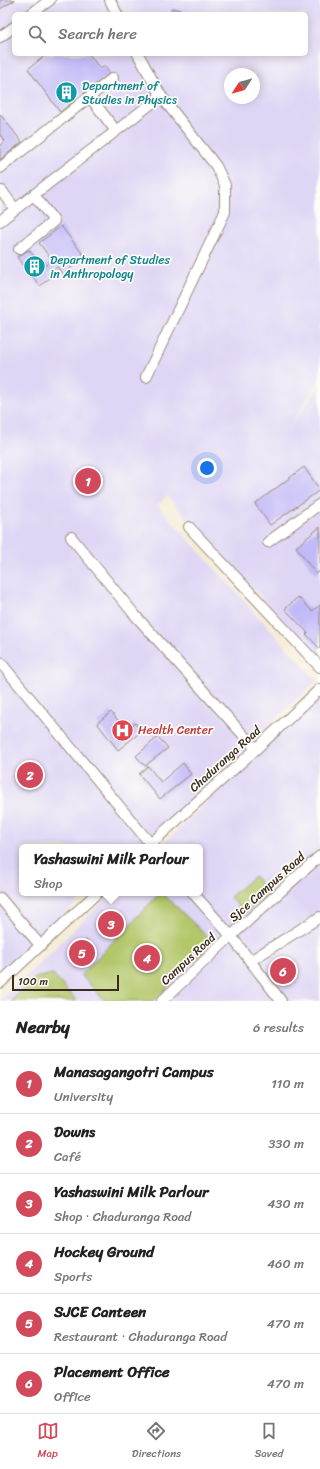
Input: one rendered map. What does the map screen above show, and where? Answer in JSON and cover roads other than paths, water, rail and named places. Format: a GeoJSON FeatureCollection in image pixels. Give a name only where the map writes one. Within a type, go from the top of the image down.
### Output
{"type":"FeatureCollection","features":[{"type":"Feature","properties":{"kind":"street"},"geometry":{"type":"LineString","coordinates":[[34,12],[50,0]]}},
{"type":"Feature","properties":{"kind":"street"},"geometry":{"type":"LineString","coordinates":[[110,0],[116,12]]}},
{"type":"Feature","properties":{"kind":"street"},"geometry":{"type":"LineString","coordinates":[[0,37],[12,28]]}},
{"type":"Feature","properties":{"kind":"street"},"geometry":{"type":"LineString","coordinates":[[139,56],[161,96],[216,166],[225,185],[225,212],[146,377]]}},
{"type":"Feature","properties":{"kind":"street"},"geometry":{"type":"LineString","coordinates":[[0,168],[113,78]]}},
{"type":"Feature","properties":{"kind":"street"},"geometry":{"type":"LineString","coordinates":[[0,221],[161,96]]}},
{"type":"Feature","properties":{"kind":"street"},"geometry":{"type":"LineString","coordinates":[[90,97],[116,131]]}},
{"type":"Feature","properties":{"kind":"street"},"geometry":{"type":"LineString","coordinates":[[1,189],[15,209]]}},
{"type":"Feature","properties":{"kind":"street"},"geometry":{"type":"LineString","coordinates":[[19,249],[54,221],[34,195]]}},
{"type":"Feature","properties":{"kind":"street"},"geometry":{"type":"LineString","coordinates":[[268,542],[320,504]]}},
{"type":"Feature","properties":{"kind":"street"},"geometry":{"type":"LineString","coordinates":[[189,527],[320,667]]}},
{"type":"Feature","properties":{"kind":"street"},"geometry":{"type":"LineString","coordinates":[[71,537],[134,614],[256,749]]}},
{"type":"Feature","properties":{"kind":"street"},"geometry":{"type":"LineString","coordinates":[[0,662],[148,844]]}},
{"type":"Feature","properties":{"kind":"street","name":"Chaduranga Road"},"geometry":{"type":"LineString","coordinates":[[152,844],[320,689]]}},
{"type":"Feature","properties":{"kind":"street","name":"Sjce Campus Road"},"geometry":{"type":"LineString","coordinates":[[231,936],[320,856]]}},
{"type":"Feature","properties":{"kind":"street"},"geometry":{"type":"LineString","coordinates":[[0,983],[94,896]]}},
{"type":"Feature","properties":{"kind":"street","name":"Sjce Campus Road"},"geometry":{"type":"LineString","coordinates":[[196,896],[231,936],[281,1001]]}},
{"type":"Feature","properties":{"kind":"street"},"geometry":{"type":"LineString","coordinates":[[0,898],[40,945]]}},
{"type":"Feature","properties":{"kind":"street"},"geometry":{"type":"LineString","coordinates":[[250,961],[320,917]]}},
{"type":"Feature","properties":{"kind":"street","name":"Campus Road"},"geometry":{"type":"LineString","coordinates":[[162,1001],[231,936]]}},
{"type":"Feature","properties":{"kind":"place","name":"Department of Studies in Physics"},"geometry":{"type":"Point","coordinates":[66,93]}},
{"type":"Feature","properties":{"kind":"place","name":"Department of Studies in Anthropology"},"geometry":{"type":"Point","coordinates":[34,267]}},
{"type":"Feature","properties":{"kind":"place","name":"Manasagangotri Campus"},"geometry":{"type":"Point","coordinates":[88,481]}},
{"type":"Feature","properties":{"kind":"place","name":"Health Center"},"geometry":{"type":"Point","coordinates":[122,730]}},
{"type":"Feature","properties":{"kind":"place","name":"Downs"},"geometry":{"type":"Point","coordinates":[30,775]}},
{"type":"Feature","properties":{"kind":"place","name":"Yashaswini Milk Parlour"},"geometry":{"type":"Point","coordinates":[111,924]}},
{"type":"Feature","properties":{"kind":"place","name":"SJCE Canteen"},"geometry":{"type":"Point","coordinates":[82,953]}},
{"type":"Feature","properties":{"kind":"place","name":"Hockey Ground"},"geometry":{"type":"Point","coordinates":[147,958]}},
{"type":"Feature","properties":{"kind":"place","name":"Placement Office"},"geometry":{"type":"Point","coordinates":[283,971]}}]}
